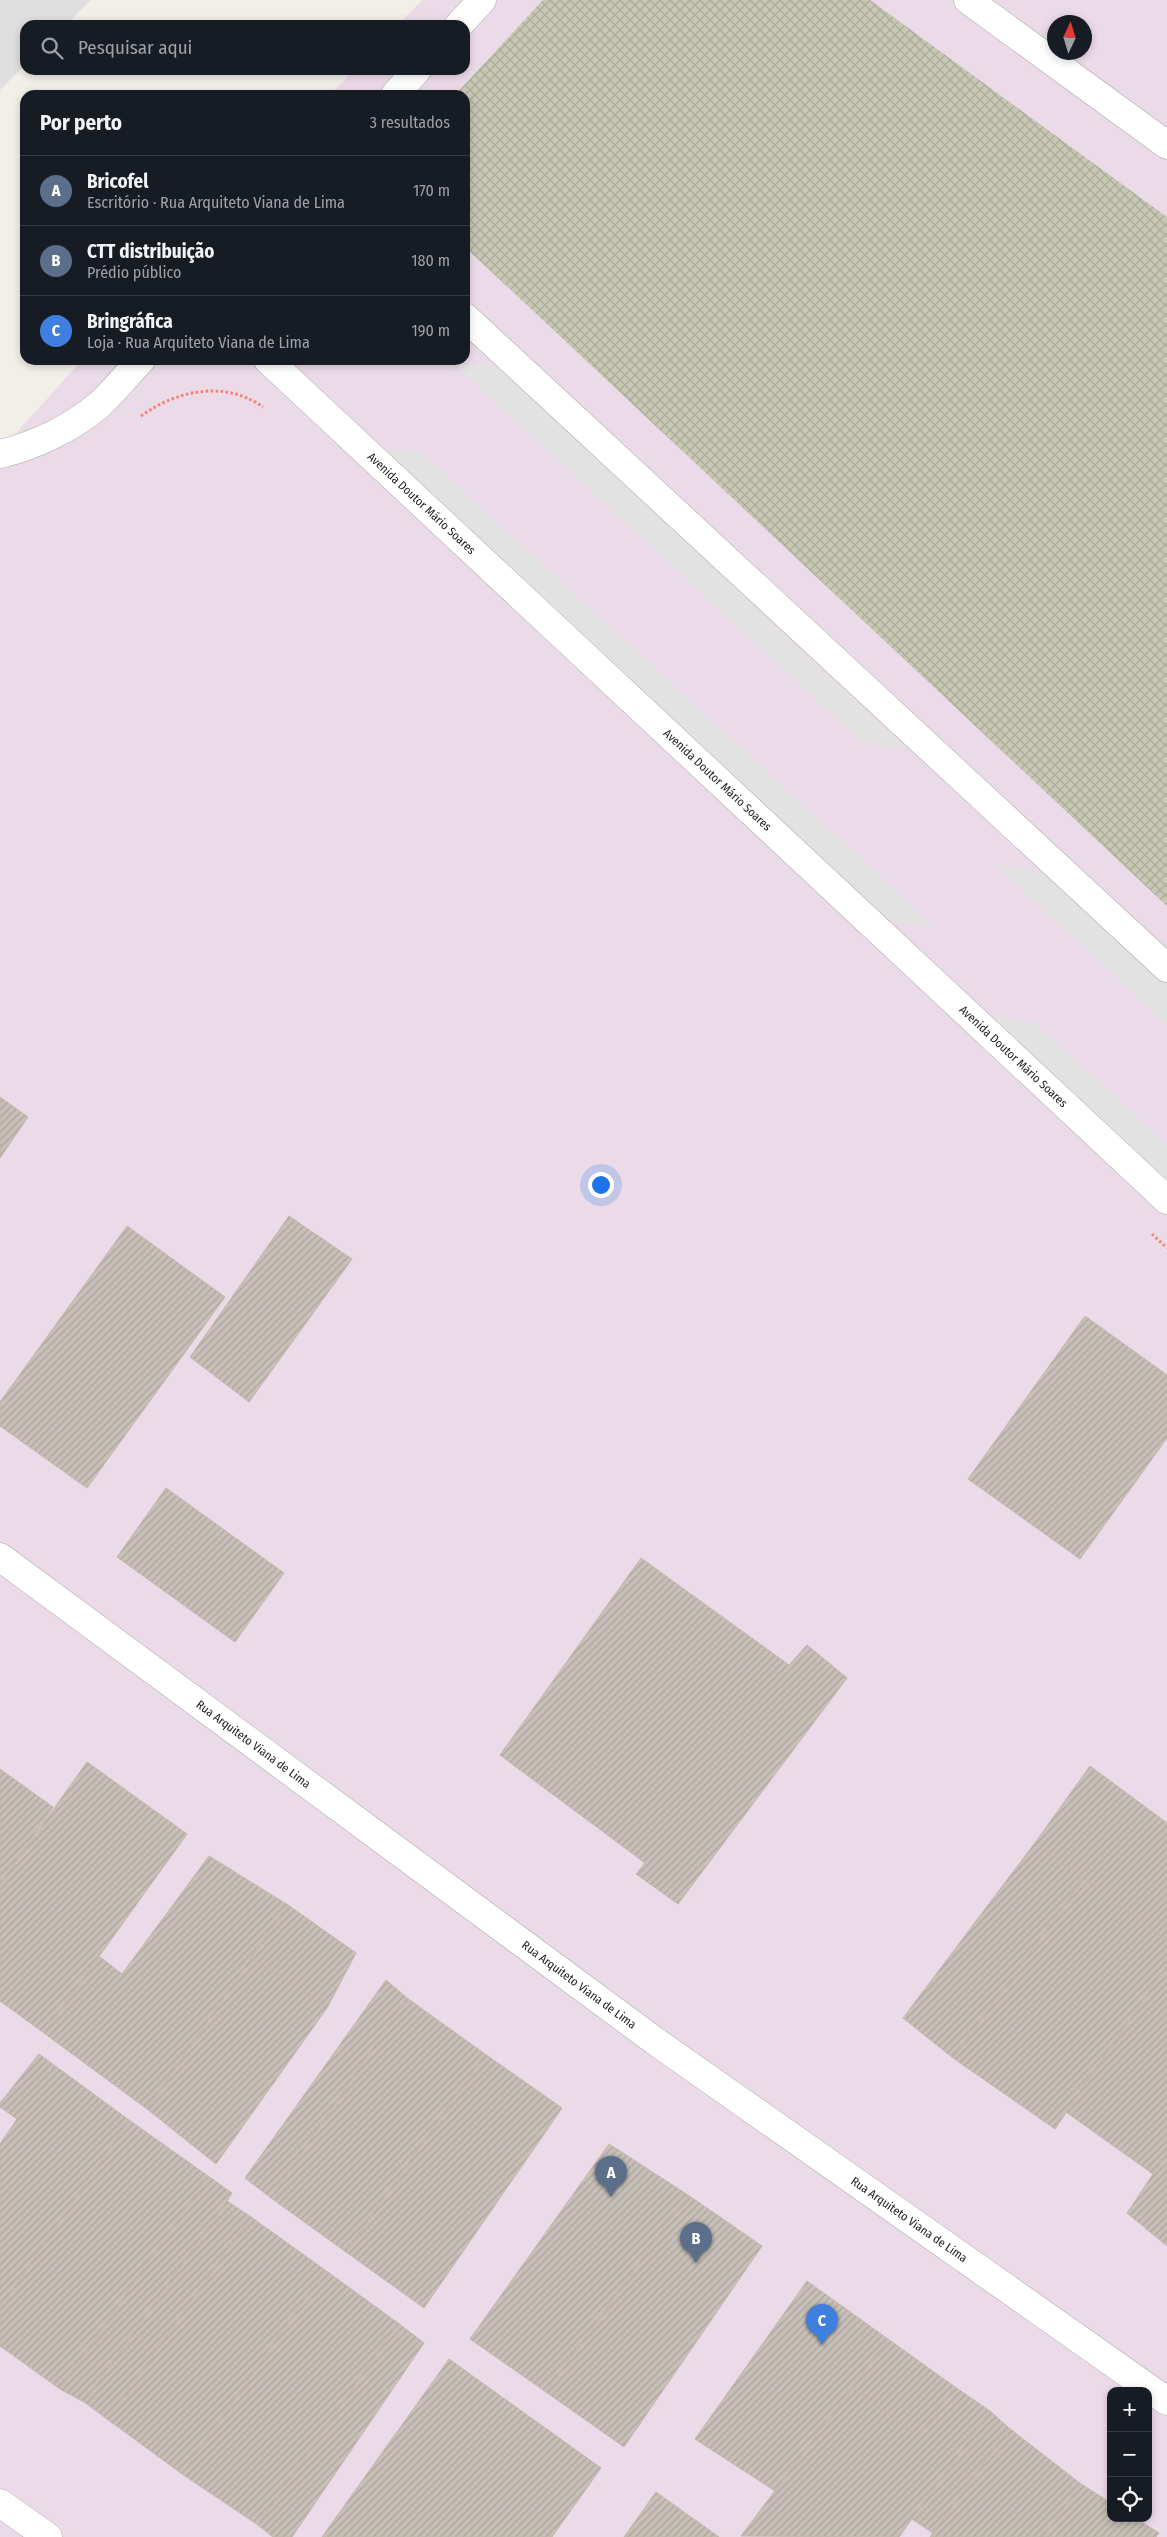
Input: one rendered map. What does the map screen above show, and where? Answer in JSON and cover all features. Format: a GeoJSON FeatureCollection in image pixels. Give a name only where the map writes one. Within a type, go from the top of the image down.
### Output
{"type":"FeatureCollection","features":[{"type":"Feature","properties":{"kind":"street"},"geometry":{"type":"LineString","coordinates":[[464,20],[482,0]]}},
{"type":"Feature","properties":{"kind":"street"},"geometry":{"type":"LineString","coordinates":[[968,0],[1167,145]]}},
{"type":"Feature","properties":{"kind":"street"},"geometry":{"type":"LineString","coordinates":[[399,90],[413,75]]}},
{"type":"Feature","properties":{"kind":"street"},"geometry":{"type":"LineString","coordinates":[[470,322],[1167,968]]}},
{"type":"Feature","properties":{"kind":"street"},"geometry":{"type":"LineString","coordinates":[[0,454],[17,450],[61,431],[98,405],[136,365]]}},
{"type":"Feature","properties":{"kind":"street","name":"Avenida Doutor Mário Soares"},"geometry":{"type":"LineString","coordinates":[[278,365],[1167,1200]]}},
{"type":"Feature","properties":{"kind":"street","name":"Rua Arquiteto Viana de Lima"},"geometry":{"type":"LineString","coordinates":[[0,1557],[655,2041],[1167,2401]]}},
{"type":"Feature","properties":{"kind":"street"},"geometry":{"type":"LineString","coordinates":[[0,2503],[48,2537]]}},
{"type":"Feature","properties":{"kind":"path"},"geometry":{"type":"LineString","coordinates":[[138,418],[174,397],[206,391],[233,392],[256,402],[271,413]]}},
{"type":"Feature","properties":{"kind":"path"},"geometry":{"type":"LineString","coordinates":[[1145,1228],[1167,1248]]}},
{"type":"Feature","properties":{"kind":"shaded area"},"geometry":{"type":"Polygon","coordinates":[[[0,0],[91,0],[71,20],[20,20],[20,70],[0,90],[0,0]]]}},
{"type":"Feature","properties":{"kind":"shaded area"},"geometry":{"type":"Polygon","coordinates":[[[422,0],[1167,0],[1167,2537],[0,2537],[0,451],[77,365],[470,365],[470,90],[335,90],[349,75],[470,75],[470,20],[403,20],[422,0]]]}},
{"type":"Feature","properties":{"kind":"shaded area"},"geometry":{"type":"Polygon","coordinates":[[[543,0],[870,0],[1167,217],[1167,906],[470,252],[470,90],[460,90],[543,0]]]}},
{"type":"Feature","properties":{"kind":"shaded area"},"geometry":{"type":"Polygon","coordinates":[[[455,365],[497,366],[908,751],[862,742],[455,365]]]}},
{"type":"Feature","properties":{"kind":"shaded area"},"geometry":{"type":"Polygon","coordinates":[[[383,449],[421,452],[935,927],[887,920],[383,449]]]}},
{"type":"Feature","properties":{"kind":"shaded area"},"geometry":{"type":"Polygon","coordinates":[[[994,864],[1045,874],[1167,988],[1167,1025],[994,864]]]}},
{"type":"Feature","properties":{"kind":"shaded area"},"geometry":{"type":"Polygon","coordinates":[[[992,1015],[1035,1023],[1167,1145],[1167,1179],[992,1015]]]}},
{"type":"Feature","properties":{"kind":"building"},"geometry":{"type":"Polygon","coordinates":[[[0,1097],[28,1117],[0,1158],[0,1097]]]}},
{"type":"Feature","properties":{"kind":"building"},"geometry":{"type":"Polygon","coordinates":[[[289,1216],[352,1259],[249,1402],[190,1357],[289,1216]]]}},
{"type":"Feature","properties":{"kind":"building"},"geometry":{"type":"Polygon","coordinates":[[[127,1226],[225,1297],[87,1488],[0,1426],[0,1402],[127,1226]]]}},
{"type":"Feature","properties":{"kind":"building"},"geometry":{"type":"Polygon","coordinates":[[[1085,1316],[1167,1375],[1167,1438],[1080,1559],[968,1479],[1085,1316]]]}},
{"type":"Feature","properties":{"kind":"building"},"geometry":{"type":"Polygon","coordinates":[[[166,1488],[284,1573],[235,1642],[117,1557],[166,1488]]]}},
{"type":"Feature","properties":{"kind":"building"},"geometry":{"type":"Polygon","coordinates":[[[641,1558],[789,1665],[807,1645],[847,1678],[678,1904],[636,1874],[645,1863],[500,1755],[641,1558]]]}},
{"type":"Feature","properties":{"kind":"building"},"geometry":{"type":"Polygon","coordinates":[[[87,1762],[187,1834],[44,2033],[0,2001],[0,1884],[87,1762]]]}},
{"type":"Feature","properties":{"kind":"building"},"geometry":{"type":"Polygon","coordinates":[[[1090,1766],[1167,1823],[1167,1941],[1034,1844],[1090,1766]]]}},
{"type":"Feature","properties":{"kind":"building"},"geometry":{"type":"Polygon","coordinates":[[[0,1769],[53,1807],[0,1884],[0,1769]]]}},
{"type":"Feature","properties":{"kind":"building"},"geometry":{"type":"Polygon","coordinates":[[[1034,1844],[1084,1878],[953,2058],[903,2018],[1034,1844]]]}},
{"type":"Feature","properties":{"kind":"building"},"geometry":{"type":"Polygon","coordinates":[[[209,1856],[288,1905],[147,2109],[44,2033],[99,1956],[122,1974],[209,1856]]]}},
{"type":"Feature","properties":{"kind":"building"},"geometry":{"type":"Polygon","coordinates":[[[1084,1878],[1167,1941],[1167,1965],[1055,2129],[953,2058],[1084,1878]]]}},
{"type":"Feature","properties":{"kind":"building"},"geometry":{"type":"Polygon","coordinates":[[[288,1905],[356,1953],[327,2008],[251,1958],[288,1905]]]}},
{"type":"Feature","properties":{"kind":"building"},"geometry":{"type":"Polygon","coordinates":[[[251,1958],[327,2008],[216,2164],[147,2109],[251,1958]]]}},
{"type":"Feature","properties":{"kind":"building"},"geometry":{"type":"Polygon","coordinates":[[[1167,1965],[1167,2153],[1153,2174],[1066,2112],[1167,1965]]]}},
{"type":"Feature","properties":{"kind":"building"},"geometry":{"type":"Polygon","coordinates":[[[386,1980],[407,1998],[271,2198],[245,2178],[386,1980]]]}},
{"type":"Feature","properties":{"kind":"building"},"geometry":{"type":"Polygon","coordinates":[[[407,1998],[485,2054],[346,2252],[271,2198],[407,1998]]]}},
{"type":"Feature","properties":{"kind":"building"},"geometry":{"type":"Polygon","coordinates":[[[39,2054],[129,2120],[0,2308],[0,2144],[17,2119],[0,2107],[0,2103],[39,2054]]]}},
{"type":"Feature","properties":{"kind":"building"},"geometry":{"type":"Polygon","coordinates":[[[485,2054],[562,2108],[424,2308],[346,2252],[485,2054]]]}},
{"type":"Feature","properties":{"kind":"building"},"geometry":{"type":"Polygon","coordinates":[[[129,2120],[208,2176],[60,2389],[0,2346],[0,2308],[129,2120]]]}},
{"type":"Feature","properties":{"kind":"building"},"geometry":{"type":"Polygon","coordinates":[[[609,2144],[688,2195],[546,2392],[470,2339],[609,2144]]]}},
{"type":"Feature","properties":{"kind":"building"},"geometry":{"type":"Polygon","coordinates":[[[1167,2153],[1167,2246],[1127,2213],[1167,2153]]]}},
{"type":"Feature","properties":{"kind":"building"},"geometry":{"type":"Polygon","coordinates":[[[208,2176],[232,2193],[227,2201],[84,2402],[60,2389],[208,2176]]]}},
{"type":"Feature","properties":{"kind":"building"},"geometry":{"type":"Polygon","coordinates":[[[688,2195],[762,2246],[624,2447],[546,2392],[688,2195]]]}},
{"type":"Feature","properties":{"kind":"building"},"geometry":{"type":"Polygon","coordinates":[[[227,2201],[251,2217],[107,2419],[84,2402],[227,2201]]]}},
{"type":"Feature","properties":{"kind":"building"},"geometry":{"type":"Polygon","coordinates":[[[251,2217],[325,2270],[182,2474],[107,2419],[251,2217]]]}},
{"type":"Feature","properties":{"kind":"building"},"geometry":{"type":"Polygon","coordinates":[[[325,2270],[398,2323],[258,2525],[182,2474],[325,2270]]]}},
{"type":"Feature","properties":{"kind":"building"},"geometry":{"type":"Polygon","coordinates":[[[807,2281],[888,2339],[775,2491],[695,2439],[807,2281]]]}},
{"type":"Feature","properties":{"kind":"building"},"geometry":{"type":"Polygon","coordinates":[[[398,2323],[424,2343],[292,2537],[273,2537],[258,2525],[398,2323]]]}},
{"type":"Feature","properties":{"kind":"building"},"geometry":{"type":"Polygon","coordinates":[[[888,2339],[955,2387],[918,2436],[852,2388],[888,2339]]]}},
{"type":"Feature","properties":{"kind":"building"},"geometry":{"type":"Polygon","coordinates":[[[449,2359],[601,2468],[552,2537],[322,2537],[449,2359]]]}},
{"type":"Feature","properties":{"kind":"building"},"geometry":{"type":"Polygon","coordinates":[[[955,2387],[990,2411],[899,2537],[741,2536],[852,2388],[918,2436],[955,2387]]]}},
{"type":"Feature","properties":{"kind":"building"},"geometry":{"type":"Polygon","coordinates":[[[990,2411],[1009,2428],[933,2533],[912,2519],[990,2411]]]}},
{"type":"Feature","properties":{"kind":"building"},"geometry":{"type":"Polygon","coordinates":[[[1009,2428],[1081,2484],[1043,2537],[930,2537],[1009,2428]]]}},
{"type":"Feature","properties":{"kind":"building"},"geometry":{"type":"Polygon","coordinates":[[[1081,2484],[1107,2500],[1107,2522],[1141,2522],[1159,2533],[1156,2537],[1043,2537],[1081,2484]]]}},
{"type":"Feature","properties":{"kind":"building"},"geometry":{"type":"Polygon","coordinates":[[[656,2492],[719,2537],[624,2537],[656,2492]]]}},
{"type":"Feature","properties":{"kind":"place","name":"Bricofel"},"geometry":{"type":"Point","coordinates":[611,2197]}},
{"type":"Feature","properties":{"kind":"place","name":"CTT distribuição"},"geometry":{"type":"Point","coordinates":[696,2263]}},
{"type":"Feature","properties":{"kind":"place","name":"Bringráfica"},"geometry":{"type":"Point","coordinates":[822,2345]}}]}
